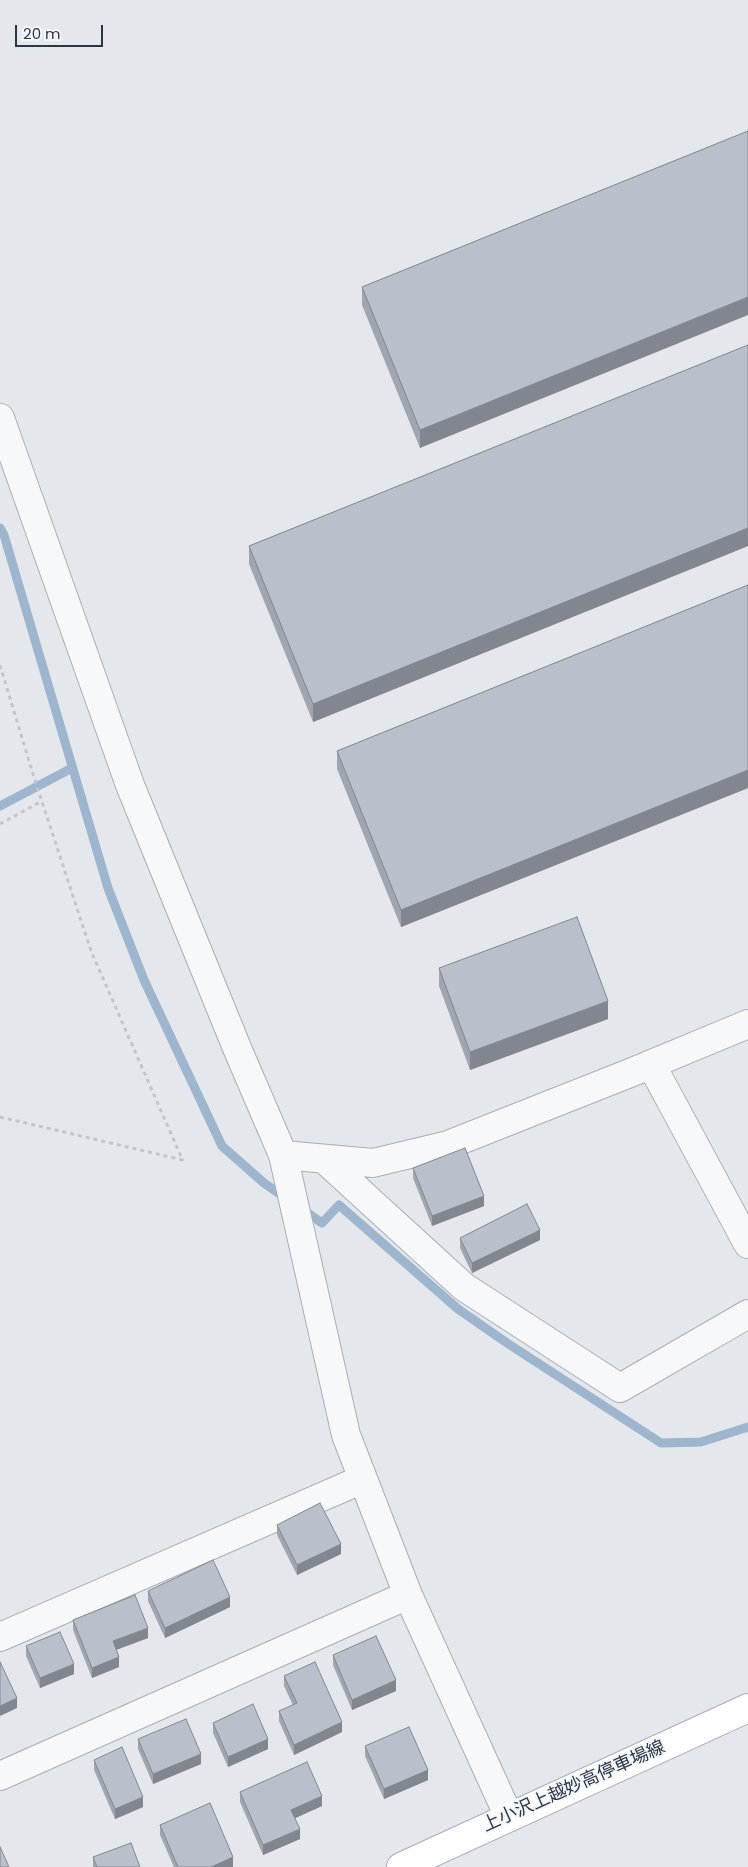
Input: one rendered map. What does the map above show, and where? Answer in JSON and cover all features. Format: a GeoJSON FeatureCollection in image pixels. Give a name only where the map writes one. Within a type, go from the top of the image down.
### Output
{"type":"FeatureCollection","features":[{"type":"Feature","properties":{"kind":"main road","name":"上小沢上越妙高停車場線"},"geometry":{"type":"LineString","coordinates":[[401,1867],[748,1708]]}},
{"type":"Feature","properties":{"kind":"street"},"geometry":{"type":"LineString","coordinates":[[0,418],[130,785],[282,1155],[346,1435],[408,1595],[509,1817]]}},
{"type":"Feature","properties":{"kind":"street"},"geometry":{"type":"LineString","coordinates":[[282,1155],[373,1163],[448,1145],[748,1024]]}},
{"type":"Feature","properties":{"kind":"street"},"geometry":{"type":"LineString","coordinates":[[651,1064],[748,1244]]}},
{"type":"Feature","properties":{"kind":"street"},"geometry":{"type":"LineString","coordinates":[[325,1160],[464,1287],[620,1388],[748,1314]]}},
{"type":"Feature","properties":{"kind":"street"},"geometry":{"type":"LineString","coordinates":[[0,1637],[363,1479]]}},
{"type":"Feature","properties":{"kind":"street"},"geometry":{"type":"LineString","coordinates":[[0,1776],[408,1595]]}},
{"type":"Feature","properties":{"kind":"path"},"geometry":{"type":"LineString","coordinates":[[0,665],[91,951],[183,1160],[0,1117]]}},
{"type":"Feature","properties":{"kind":"path"},"geometry":{"type":"LineString","coordinates":[[0,824],[42,801]]}},
{"type":"Feature","properties":{"kind":"building"},"geometry":{"type":"Polygon","coordinates":[[[748,131],[748,297],[420,430],[362,287],[748,131]]]}},
{"type":"Feature","properties":{"kind":"building"},"geometry":{"type":"Polygon","coordinates":[[[748,345],[748,528],[313,704],[249,546],[748,345]]]}},
{"type":"Feature","properties":{"kind":"building"},"geometry":{"type":"Polygon","coordinates":[[[748,585],[748,770],[401,910],[337,751],[748,585]]]}},
{"type":"Feature","properties":{"kind":"building"},"geometry":{"type":"Polygon","coordinates":[[[577,917],[608,1001],[470,1052],[439,968],[577,917]]]}},
{"type":"Feature","properties":{"kind":"building"},"geometry":{"type":"Polygon","coordinates":[[[465,1148],[484,1196],[432,1216],[413,1168],[465,1148]]]}},
{"type":"Feature","properties":{"kind":"building"},"geometry":{"type":"Polygon","coordinates":[[[527,1204],[540,1230],[472,1263],[460,1238],[527,1204]]]}},
{"type":"Feature","properties":{"kind":"building"},"geometry":{"type":"Polygon","coordinates":[[[320,1503],[341,1544],[297,1565],[277,1525],[320,1503]]]}},
{"type":"Feature","properties":{"kind":"building"},"geometry":{"type":"Polygon","coordinates":[[[213,1560],[230,1597],[165,1628],[148,1591],[213,1560]]]}},
{"type":"Feature","properties":{"kind":"building"},"geometry":{"type":"Polygon","coordinates":[[[135,1595],[148,1628],[113,1641],[119,1657],[92,1668],[73,1620],[135,1595]]]}},
{"type":"Feature","properties":{"kind":"building"},"geometry":{"type":"Polygon","coordinates":[[[60,1632],[74,1664],[40,1678],[26,1646],[60,1632]]]}},
{"type":"Feature","properties":{"kind":"building"},"geometry":{"type":"Polygon","coordinates":[[[376,1636],[396,1680],[352,1700],[333,1655],[376,1636]]]}},
{"type":"Feature","properties":{"kind":"building"},"geometry":{"type":"Polygon","coordinates":[[[0,1662],[17,1698],[0,1706],[0,1662]]]}},
{"type":"Feature","properties":{"kind":"building"},"geometry":{"type":"Polygon","coordinates":[[[315,1662],[342,1722],[294,1745],[279,1711],[297,1703],[284,1676],[315,1662]]]}},
{"type":"Feature","properties":{"kind":"building"},"geometry":{"type":"Polygon","coordinates":[[[253,1704],[268,1739],[228,1757],[213,1723],[253,1704]]]}},
{"type":"Feature","properties":{"kind":"building"},"geometry":{"type":"Polygon","coordinates":[[[186,1719],[201,1754],[153,1774],[138,1739],[186,1719]]]}},
{"type":"Feature","properties":{"kind":"building"},"geometry":{"type":"Polygon","coordinates":[[[409,1727],[428,1770],[384,1789],[365,1746],[409,1727]]]}},
{"type":"Feature","properties":{"kind":"building"},"geometry":{"type":"Polygon","coordinates":[[[122,1747],[143,1797],[115,1809],[94,1760],[122,1747]]]}},
{"type":"Feature","properties":{"kind":"building"},"geometry":{"type":"Polygon","coordinates":[[[307,1762],[322,1796],[291,1810],[300,1829],[263,1845],[240,1792],[307,1762]]]}},
{"type":"Feature","properties":{"kind":"building"},"geometry":{"type":"Polygon","coordinates":[[[210,1803],[233,1857],[211,1867],[178,1867],[160,1825],[210,1803]]]}},
{"type":"Feature","properties":{"kind":"building"},"geometry":{"type":"Polygon","coordinates":[[[131,1843],[140,1867],[97,1867],[93,1857],[131,1843]]]}},
{"type":"Feature","properties":{"kind":"building"},"geometry":{"type":"Polygon","coordinates":[[[0,1847],[9,1867],[0,1867],[0,1847]]]}},
{"type":"Feature","properties":{"kind":"waterway"},"geometry":{"type":"LineString","coordinates":[[0,528],[4,535],[108,888],[144,980],[222,1146],[264,1183],[287,1199]]}},
{"type":"Feature","properties":{"kind":"waterway"},"geometry":{"type":"LineString","coordinates":[[0,806],[72,768]]}},
{"type":"Feature","properties":{"kind":"waterway"},"geometry":{"type":"LineString","coordinates":[[302,1209],[322,1223],[339,1205],[458,1309],[661,1443],[701,1442],[748,1427]]}}]}
